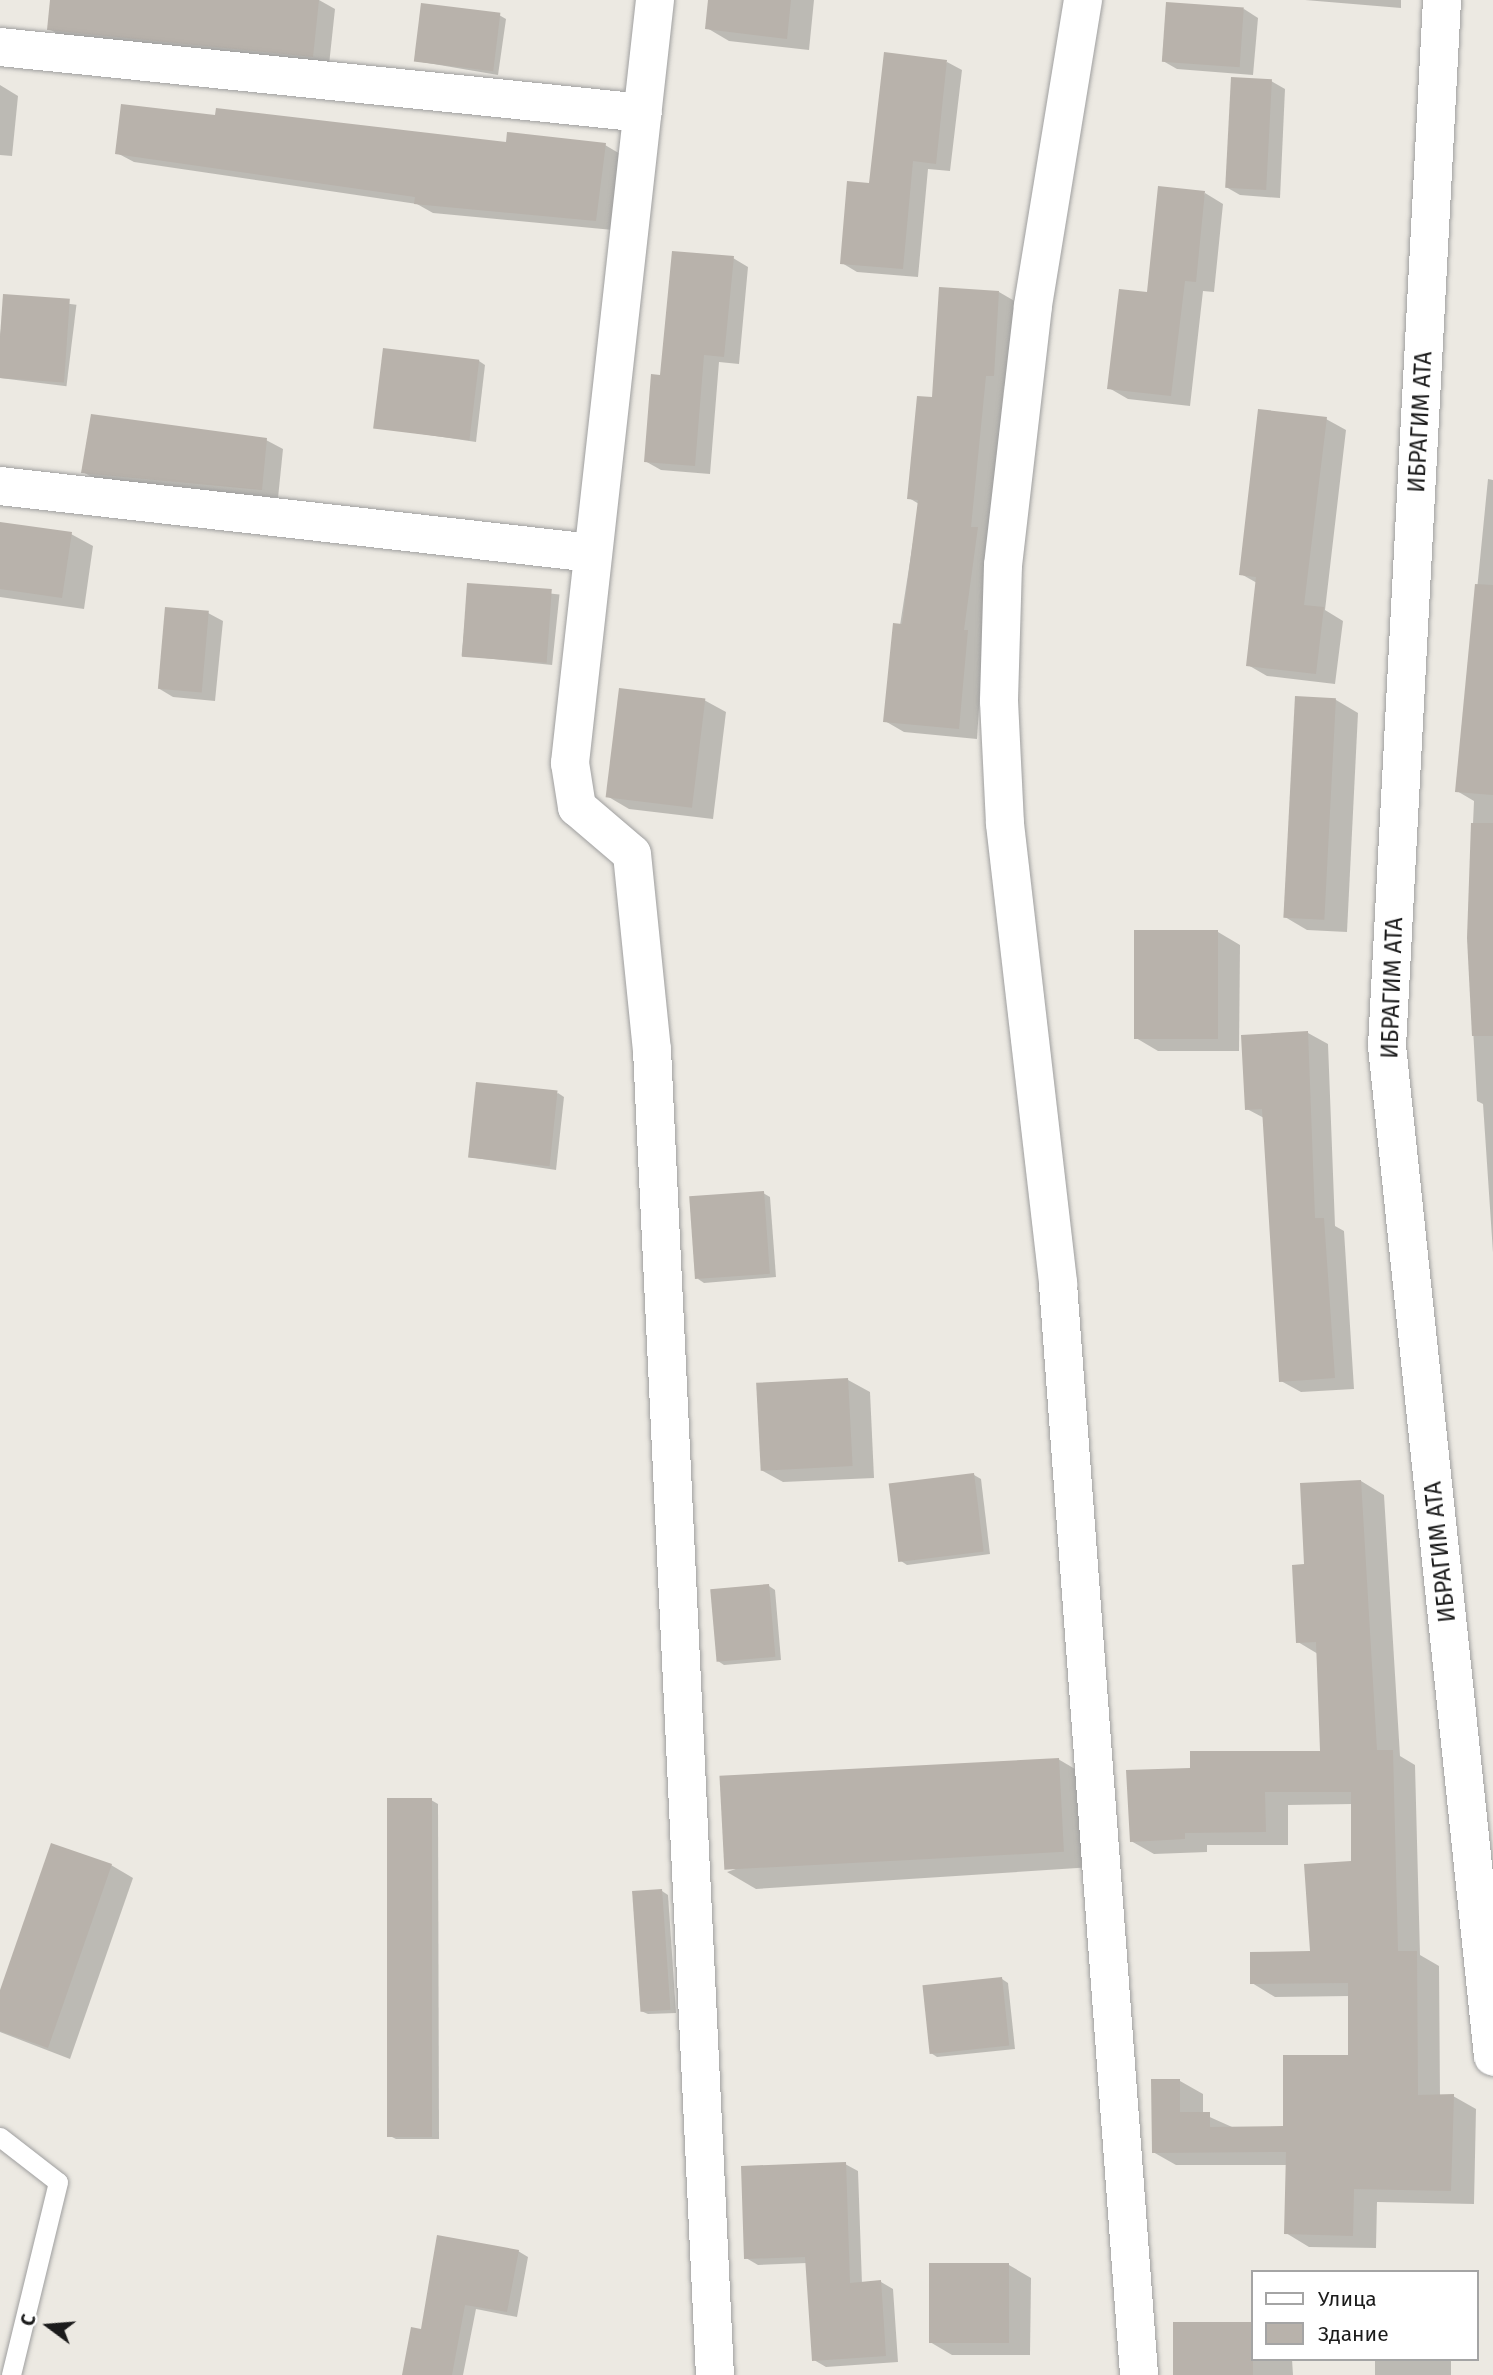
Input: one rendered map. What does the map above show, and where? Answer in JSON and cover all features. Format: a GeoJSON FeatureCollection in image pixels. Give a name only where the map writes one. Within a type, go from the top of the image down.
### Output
{"type":"FeatureCollection","features":[{"type":"Feature","properties":{"kind":"street"},"geometry":{"type":"LineString","coordinates":[[655,0],[570,763],[577,807],[632,854],[652,1050],[715,2375]]}},
{"type":"Feature","properties":{"kind":"street"},"geometry":{"type":"LineString","coordinates":[[1083,0],[1028,348],[1003,565],[999,701],[1005,824],[1058,1284],[1139,2375]]}},
{"type":"Feature","properties":{"kind":"street","name":"ИБРАГИМ АТА"},"geometry":{"type":"LineString","coordinates":[[1442,0],[1387,1046],[1493,2056]]}},
{"type":"Feature","properties":{"kind":"street"},"geometry":{"type":"LineString","coordinates":[[0,47],[643,113]]}},
{"type":"Feature","properties":{"kind":"street"},"geometry":{"type":"LineString","coordinates":[[0,486],[592,553]]}},
{"type":"Feature","properties":{"kind":"lane"},"geometry":{"type":"LineString","coordinates":[[0,2137],[58,2182],[10,2375]]}},
{"type":"Feature","properties":{"kind":"building"},"geometry":{"type":"Polygon","coordinates":[[[50,0],[319,0],[313,57],[47,30],[50,0]]]}},
{"type":"Feature","properties":{"kind":"building"},"geometry":{"type":"Polygon","coordinates":[[[708,0],[791,0],[787,39],[705,29],[708,0]]]}},
{"type":"Feature","properties":{"kind":"building"},"geometry":{"type":"Polygon","coordinates":[[[1166,2],[1244,7],[1240,67],[1162,62],[1166,2]]]}},
{"type":"Feature","properties":{"kind":"building"},"geometry":{"type":"Polygon","coordinates":[[[421,3],[500,13],[493,71],[414,62],[421,3]]]}},
{"type":"Feature","properties":{"kind":"building"},"geometry":{"type":"Polygon","coordinates":[[[884,52],[947,60],[936,164],[913,161],[903,269],[840,264],[847,181],[869,183],[884,52]]]}},
{"type":"Feature","properties":{"kind":"building"},"geometry":{"type":"Polygon","coordinates":[[[1231,77],[1272,79],[1266,190],[1225,188],[1231,77]]]}},
{"type":"Feature","properties":{"kind":"building"},"geometry":{"type":"Polygon","coordinates":[[[121,104],[215,115],[216,108],[506,142],[507,132],[606,143],[596,221],[414,204],[415,197],[115,154],[121,104]]]}},
{"type":"Feature","properties":{"kind":"building"},"geometry":{"type":"Polygon","coordinates":[[[1158,186],[1205,191],[1196,282],[1185,281],[1171,396],[1107,389],[1119,289],[1147,292],[1158,186]]]}},
{"type":"Feature","properties":{"kind":"building"},"geometry":{"type":"Polygon","coordinates":[[[672,251],[734,256],[724,357],[704,355],[695,466],[644,462],[651,374],[660,375],[672,251]]]}},
{"type":"Feature","properties":{"kind":"building"},"geometry":{"type":"Polygon","coordinates":[[[939,287],[999,291],[994,376],[986,376],[971,527],[978,527],[964,630],[968,630],[959,729],[883,722],[893,623],[902,624],[918,500],[907,499],[917,396],[932,397],[939,287]]]}},
{"type":"Feature","properties":{"kind":"building"},"geometry":{"type":"Polygon","coordinates":[[[3,294],[70,299],[64,382],[0,378],[3,294]]]}},
{"type":"Feature","properties":{"kind":"building"},"geometry":{"type":"Polygon","coordinates":[[[383,348],[479,360],[469,440],[373,428],[383,348]]]}},
{"type":"Feature","properties":{"kind":"building"},"geometry":{"type":"Polygon","coordinates":[[[1258,409],[1327,417],[1304,605],[1324,607],[1316,674],[1246,666],[1256,577],[1239,575],[1258,409]]]}},
{"type":"Feature","properties":{"kind":"building"},"geometry":{"type":"Polygon","coordinates":[[[91,414],[267,438],[262,490],[81,473],[91,414]]]}},
{"type":"Feature","properties":{"kind":"building"},"geometry":{"type":"Polygon","coordinates":[[[0,522],[72,532],[62,598],[0,589],[0,522]]]}},
{"type":"Feature","properties":{"kind":"building"},"geometry":{"type":"Polygon","coordinates":[[[467,583],[552,589],[547,663],[462,657],[467,583]]]}},
{"type":"Feature","properties":{"kind":"building"},"geometry":{"type":"Polygon","coordinates":[[[1475,584],[1493,585],[1493,795],[1455,792],[1475,584]]]}},
{"type":"Feature","properties":{"kind":"building"},"geometry":{"type":"Polygon","coordinates":[[[165,607],[209,611],[202,693],[158,689],[165,607]]]}},
{"type":"Feature","properties":{"kind":"building"},"geometry":{"type":"Polygon","coordinates":[[[619,688],[705,699],[692,808],[606,797],[619,688]]]}},
{"type":"Feature","properties":{"kind":"building"},"geometry":{"type":"Polygon","coordinates":[[[1295,696],[1336,698],[1324,920],[1283,918],[1295,696]]]}},
{"type":"Feature","properties":{"kind":"building"},"geometry":{"type":"Polygon","coordinates":[[[1471,823],[1493,823],[1493,1036],[1472,1036],[1467,938],[1471,823]]]}},
{"type":"Feature","properties":{"kind":"building"},"geometry":{"type":"Polygon","coordinates":[[[1134,930],[1218,930],[1218,1039],[1134,1039],[1134,930]]]}},
{"type":"Feature","properties":{"kind":"building"},"geometry":{"type":"Polygon","coordinates":[[[1308,1031],[1315,1218],[1324,1218],[1335,1378],[1279,1382],[1262,1109],[1245,1110],[1241,1035],[1308,1031]]]}},
{"type":"Feature","properties":{"kind":"building"},"geometry":{"type":"Polygon","coordinates":[[[476,1082],[558,1091],[550,1166],[468,1158],[476,1082]]]}},
{"type":"Feature","properties":{"kind":"building"},"geometry":{"type":"Polygon","coordinates":[[[764,1191],[770,1274],[695,1279],[689,1196],[764,1191]]]}},
{"type":"Feature","properties":{"kind":"building"},"geometry":{"type":"Polygon","coordinates":[[[848,1378],[853,1466],[761,1471],[756,1383],[848,1378]]]}},
{"type":"Feature","properties":{"kind":"building"},"geometry":{"type":"Polygon","coordinates":[[[974,1473],[984,1551],[898,1562],[889,1483],[974,1473]]]}},
{"type":"Feature","properties":{"kind":"building"},"geometry":{"type":"Polygon","coordinates":[[[1361,1480],[1377,1750],[1393,1750],[1398,1951],[1417,1951],[1418,2095],[1454,2094],[1451,2191],[1354,2189],[1353,2236],[1284,2234],[1286,2152],[1152,2153],[1151,2079],[1180,2079],[1180,2112],[1210,2112],[1210,2127],[1283,2126],[1283,2055],[1348,2055],[1348,1983],[1250,1984],[1250,1952],[1310,1951],[1304,1864],[1351,1861],[1351,1792],[1265,1792],[1266,1832],[1185,1833],[1185,1839],[1130,1842],[1126,1770],[1190,1768],[1190,1751],[1320,1751],[1316,1642],[1296,1643],[1292,1565],[1304,1564],[1300,1483],[1361,1480]]]}},
{"type":"Feature","properties":{"kind":"building"},"geometry":{"type":"Polygon","coordinates":[[[769,1584],[775,1657],[717,1662],[710,1589],[769,1584]]]}},
{"type":"Feature","properties":{"kind":"building"},"geometry":{"type":"Polygon","coordinates":[[[1059,1758],[1064,1852],[724,1870],[719,1776],[1059,1758]]]}},
{"type":"Feature","properties":{"kind":"building"},"geometry":{"type":"Polygon","coordinates":[[[387,1798],[432,1798],[432,2137],[387,2137],[387,1798]]]}},
{"type":"Feature","properties":{"kind":"building"},"geometry":{"type":"Polygon","coordinates":[[[51,1843],[112,1864],[48,2048],[0,2031],[0,1990],[51,1843]]]}},
{"type":"Feature","properties":{"kind":"building"},"geometry":{"type":"Polygon","coordinates":[[[662,1889],[670,2010],[641,2012],[632,1891],[662,1889]]]}},
{"type":"Feature","properties":{"kind":"building"},"geometry":{"type":"Polygon","coordinates":[[[1002,1977],[1009,2046],[930,2054],[922,1985],[1002,1977]]]}},
{"type":"Feature","properties":{"kind":"building"},"geometry":{"type":"Polygon","coordinates":[[[846,2162],[850,2283],[881,2280],[886,2356],[812,2361],[805,2257],[744,2259],[741,2166],[846,2162]]]}},
{"type":"Feature","properties":{"kind":"building"},"geometry":{"type":"Polygon","coordinates":[[[437,2235],[519,2250],[507,2312],[465,2305],[452,2375],[402,2375],[411,2327],[421,2329],[437,2235]]]}},
{"type":"Feature","properties":{"kind":"building"},"geometry":{"type":"Polygon","coordinates":[[[929,2263],[1009,2263],[1009,2343],[929,2343],[929,2263]]]}},
{"type":"Feature","properties":{"kind":"building"},"geometry":{"type":"Polygon","coordinates":[[[1173,2322],[1252,2322],[1253,2375],[1173,2375],[1173,2322]]]}}]}
